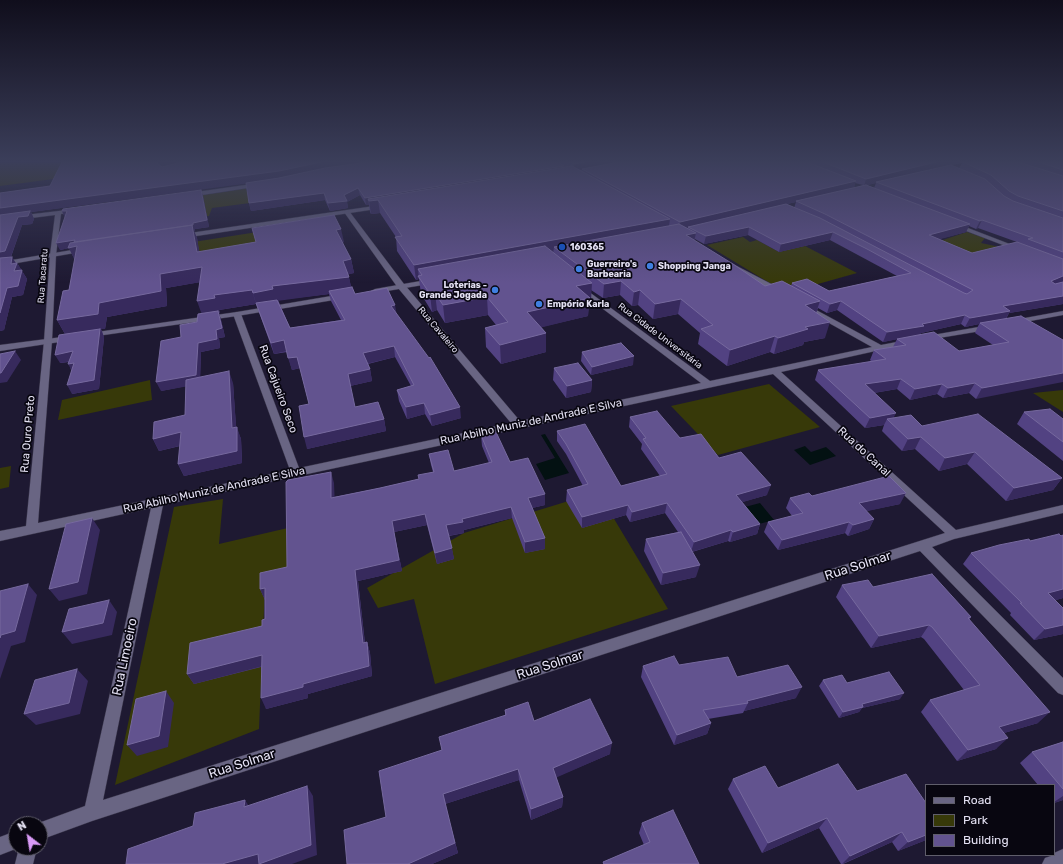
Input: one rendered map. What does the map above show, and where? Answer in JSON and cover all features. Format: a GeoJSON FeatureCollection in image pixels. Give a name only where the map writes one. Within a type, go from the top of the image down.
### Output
{"type":"FeatureCollection","features":[{"type":"Feature","properties":{"kind":"street"},"geometry":{"type":"LineString","coordinates":[[177,237],[386,206]]}},
{"type":"Feature","properties":{"kind":"street"},"geometry":{"type":"LineString","coordinates":[[0,220],[81,210]]}},
{"type":"Feature","properties":{"kind":"street","name":"Rua Cavaleiro"},"geometry":{"type":"LineString","coordinates":[[347,212],[401,286],[518,425]]}},
{"type":"Feature","properties":{"kind":"street","name":"Rua Tacaratu"},"geometry":{"type":"LineString","coordinates":[[48,341],[53,255],[58,213]]}},
{"type":"Feature","properties":{"kind":"street"},"geometry":{"type":"LineString","coordinates":[[945,221],[1026,252]]}},
{"type":"Feature","properties":{"kind":"street"},"geometry":{"type":"LineString","coordinates":[[0,264],[92,249]]}},
{"type":"Feature","properties":{"kind":"street"},"geometry":{"type":"LineString","coordinates":[[723,260],[783,294]]}},
{"type":"Feature","properties":{"kind":"street"},"geometry":{"type":"LineString","coordinates":[[370,291],[439,279]]}},
{"type":"Feature","properties":{"kind":"street","name":"Rua Cidade Universitária"},"geometry":{"type":"LineString","coordinates":[[576,284],[708,384]]}},
{"type":"Feature","properties":{"kind":"street"},"geometry":{"type":"LineString","coordinates":[[0,348],[237,314],[354,294]]}},
{"type":"Feature","properties":{"kind":"street"},"geometry":{"type":"LineString","coordinates":[[797,302],[878,347]]}},
{"type":"Feature","properties":{"kind":"street","name":"Rua Abilho Muniz de Andrade E Silva"},"geometry":{"type":"LineString","coordinates":[[0,536],[878,347],[1063,313]]}},
{"type":"Feature","properties":{"kind":"street","name":"Rua Cajueiro Seco"},"geometry":{"type":"LineString","coordinates":[[237,314],[296,473]]}},
{"type":"Feature","properties":{"kind":"street","name":"Rua Ouro Preto"},"geometry":{"type":"LineString","coordinates":[[32,529],[48,341]]}},
{"type":"Feature","properties":{"kind":"street","name":"Rua do Canal"},"geometry":{"type":"LineString","coordinates":[[774,370],[954,535]]}},
{"type":"Feature","properties":{"kind":"street","name":"Rua Limoeiro"},"geometry":{"type":"LineString","coordinates":[[92,812],[158,502]]}},
{"type":"Feature","properties":{"kind":"street","name":"Rua Solmar"},"geometry":{"type":"LineString","coordinates":[[48,828],[92,812],[922,545],[954,535],[1063,509]]}},
{"type":"Feature","properties":{"kind":"street"},"geometry":{"type":"LineString","coordinates":[[922,545],[1063,688]]}},
{"type":"Feature","properties":{"kind":"street"},"geometry":{"type":"LineString","coordinates":[[1051,864],[1063,858]]}},
{"type":"Feature","properties":{"kind":"green space"},"geometry":{"type":"Polygon","coordinates":[[[173,202],[250,203],[212,208],[209,216],[187,217],[173,202]]]}},
{"type":"Feature","properties":{"kind":"green space"},"geometry":{"type":"Polygon","coordinates":[[[264,231],[264,251],[170,266],[148,249],[264,231]]]}},
{"type":"Feature","properties":{"kind":"green space"},"geometry":{"type":"Polygon","coordinates":[[[967,232],[985,238],[981,243],[1000,247],[966,261],[931,244],[967,232]]]}},
{"type":"Feature","properties":{"kind":"green space"},"geometry":{"type":"Polygon","coordinates":[[[743,237],[750,242],[757,240],[779,252],[805,246],[857,273],[786,293],[707,245],[743,237]]]}},
{"type":"Feature","properties":{"kind":"green space"},"geometry":{"type":"Polygon","coordinates":[[[150,380],[152,400],[58,420],[62,400],[150,380]]]}},
{"type":"Feature","properties":{"kind":"green space"},"geometry":{"type":"Polygon","coordinates":[[[769,384],[820,427],[718,455],[671,406],[769,384]]]}},
{"type":"Feature","properties":{"kind":"green space"},"geometry":{"type":"Polygon","coordinates":[[[1063,390],[1063,412],[1033,393],[1063,390]]]}},
{"type":"Feature","properties":{"kind":"green space"},"geometry":{"type":"Polygon","coordinates":[[[11,466],[9,487],[0,489],[0,468],[11,466]]]}},
{"type":"Feature","properties":{"kind":"green space"},"geometry":{"type":"Polygon","coordinates":[[[598,492],[668,609],[435,684],[414,599],[378,608],[367,588],[464,533],[598,492]]]}},
{"type":"Feature","properties":{"kind":"green space"},"geometry":{"type":"Polygon","coordinates":[[[223,499],[219,544],[292,527],[295,578],[265,585],[259,729],[115,785],[174,507],[223,499]]]}},
{"type":"Feature","properties":{"kind":"shaded area"},"geometry":{"type":"Polygon","coordinates":[[[545,434],[569,473],[545,480],[536,464],[555,458],[541,435],[545,434]]]}},
{"type":"Feature","properties":{"kind":"shaded area"},"geometry":{"type":"Polygon","coordinates":[[[805,446],[811,452],[826,447],[836,456],[810,465],[794,450],[805,446]]]}},
{"type":"Feature","properties":{"kind":"shaded area"},"geometry":{"type":"Polygon","coordinates":[[[760,503],[774,520],[759,524],[745,507],[760,503]]]}},
{"type":"Feature","properties":{"kind":"building"},"geometry":{"type":"Polygon","coordinates":[[[0,202],[43,202],[0,208],[0,202]]]}},
{"type":"Feature","properties":{"kind":"building"},"geometry":{"type":"Polygon","coordinates":[[[112,202],[203,202],[207,220],[193,223],[193,225],[74,242],[75,240],[56,243],[67,211],[62,211],[63,209],[112,202]]]}},
{"type":"Feature","properties":{"kind":"building"},"geometry":{"type":"Polygon","coordinates":[[[380,202],[639,202],[670,219],[414,265],[395,237],[402,236],[380,202]]]}},
{"type":"Feature","properties":{"kind":"building"},"geometry":{"type":"Polygon","coordinates":[[[644,202],[764,202],[680,222],[644,202]]]}},
{"type":"Feature","properties":{"kind":"building"},"geometry":{"type":"Polygon","coordinates":[[[799,202],[912,202],[970,224],[929,235],[972,253],[1017,242],[1063,259],[1063,276],[1051,281],[1055,284],[1063,282],[1063,296],[1003,306],[1010,311],[970,318],[965,315],[922,324],[924,326],[887,332],[841,301],[830,304],[792,283],[807,279],[829,291],[911,273],[867,249],[833,232],[781,244],[749,227],[706,236],[688,227],[786,204],[820,218],[964,293],[967,294],[973,290],[825,214],[799,202]]]}},
{"type":"Feature","properties":{"kind":"building"},"geometry":{"type":"Polygon","coordinates":[[[930,202],[1017,202],[1063,218],[1063,252],[1028,239],[1033,238],[982,220],[980,221],[930,202]]]}},
{"type":"Feature","properties":{"kind":"building"},"geometry":{"type":"Polygon","coordinates":[[[1037,202],[1063,202],[1063,211],[1037,202]]]}},
{"type":"Feature","properties":{"kind":"building"},"geometry":{"type":"Polygon","coordinates":[[[30,211],[28,216],[18,217],[5,251],[0,252],[0,215],[30,211]]]}},
{"type":"Feature","properties":{"kind":"building"},"geometry":{"type":"Polygon","coordinates":[[[334,215],[341,229],[336,230],[351,259],[343,261],[349,277],[272,286],[273,289],[253,293],[252,290],[214,295],[215,298],[197,301],[202,267],[160,274],[161,291],[99,303],[98,314],[57,320],[63,291],[69,290],[77,246],[68,248],[70,243],[192,225],[197,252],[256,242],[252,228],[334,215]]]}},
{"type":"Feature","properties":{"kind":"building"},"geometry":{"type":"Polygon","coordinates":[[[679,224],[696,233],[686,235],[765,286],[782,281],[820,301],[805,305],[830,322],[805,327],[808,329],[778,338],[775,336],[730,350],[701,329],[713,325],[681,299],[655,304],[640,290],[634,292],[621,281],[604,284],[554,247],[679,224]]]}},
{"type":"Feature","properties":{"kind":"building"},"geometry":{"type":"Polygon","coordinates":[[[545,246],[592,283],[576,286],[590,298],[527,312],[546,333],[500,345],[485,328],[508,322],[487,297],[443,305],[435,293],[430,294],[418,276],[422,275],[418,269],[545,246]]]}},
{"type":"Feature","properties":{"kind":"building"},"geometry":{"type":"Polygon","coordinates":[[[12,257],[11,264],[17,263],[14,271],[22,270],[18,286],[7,288],[0,313],[0,258],[12,257]]]}},
{"type":"Feature","properties":{"kind":"building"},"geometry":{"type":"Polygon","coordinates":[[[352,287],[355,294],[387,288],[395,305],[391,306],[429,358],[430,357],[460,407],[430,415],[424,403],[406,407],[397,390],[414,385],[394,346],[363,353],[370,369],[348,374],[355,407],[378,402],[384,419],[304,437],[299,406],[309,404],[297,357],[288,358],[284,340],[271,343],[256,303],[277,300],[290,328],[345,320],[329,291],[352,287]]]}},
{"type":"Feature","properties":{"kind":"building"},"geometry":{"type":"Polygon","coordinates":[[[218,311],[222,328],[216,330],[217,339],[198,343],[196,375],[156,382],[161,341],[181,337],[180,325],[197,322],[198,314],[218,311]]]}},
{"type":"Feature","properties":{"kind":"building"},"geometry":{"type":"Polygon","coordinates":[[[1021,316],[1063,340],[1063,373],[982,388],[975,383],[948,388],[942,384],[915,389],[901,379],[865,384],[896,413],[870,418],[818,370],[886,359],[874,350],[906,345],[897,339],[934,332],[959,351],[1009,342],[980,323],[1021,316]]]}},
{"type":"Feature","properties":{"kind":"building"},"geometry":{"type":"Polygon","coordinates":[[[100,329],[94,380],[67,385],[74,363],[68,364],[73,351],[55,355],[59,335],[100,329]]]}},
{"type":"Feature","properties":{"kind":"building"},"geometry":{"type":"Polygon","coordinates":[[[621,343],[634,356],[592,367],[582,352],[621,343]]]}},
{"type":"Feature","properties":{"kind":"building"},"geometry":{"type":"Polygon","coordinates":[[[15,351],[1,373],[0,373],[0,354],[15,351]]]}},
{"type":"Feature","properties":{"kind":"building"},"geometry":{"type":"Polygon","coordinates":[[[578,363],[592,380],[567,386],[554,368],[578,363]]]}},
{"type":"Feature","properties":{"kind":"building"},"geometry":{"type":"Polygon","coordinates":[[[229,371],[232,428],[237,427],[237,451],[178,464],[181,432],[153,439],[154,422],[185,415],[186,380],[229,371]]]}},
{"type":"Feature","properties":{"kind":"building"},"geometry":{"type":"Polygon","coordinates":[[[1050,409],[1063,419],[1063,442],[1024,412],[1050,409]]]}},
{"type":"Feature","properties":{"kind":"building"},"geometry":{"type":"Polygon","coordinates":[[[657,411],[680,438],[701,434],[719,458],[741,452],[771,485],[736,495],[760,524],[733,532],[731,530],[694,542],[667,503],[632,512],[628,505],[582,517],[567,490],[588,484],[566,444],[557,431],[585,424],[621,486],[667,474],[643,439],[646,438],[630,417],[657,411]]]}},
{"type":"Feature","properties":{"kind":"building"},"geometry":{"type":"Polygon","coordinates":[[[978,414],[1062,478],[1014,488],[975,452],[945,458],[921,437],[908,439],[887,419],[911,415],[922,426],[978,414]]]}},
{"type":"Feature","properties":{"kind":"building"},"geometry":{"type":"Polygon","coordinates":[[[496,432],[510,462],[528,458],[545,494],[528,498],[545,538],[525,542],[511,507],[462,519],[463,522],[446,525],[452,548],[435,553],[425,514],[392,521],[399,560],[355,570],[363,643],[367,642],[369,666],[303,684],[303,687],[261,698],[262,655],[187,674],[190,643],[262,626],[262,620],[265,619],[265,588],[260,589],[260,573],[287,567],[286,482],[288,480],[331,472],[331,498],[419,479],[418,475],[434,472],[429,454],[448,450],[454,471],[492,462],[481,435],[496,432]]]}},
{"type":"Feature","properties":{"kind":"building"},"geometry":{"type":"Polygon","coordinates":[[[889,476],[906,493],[859,503],[874,519],[853,525],[849,522],[782,540],[768,522],[803,513],[790,498],[809,493],[812,496],[889,476]]]}},
{"type":"Feature","properties":{"kind":"building"},"geometry":{"type":"Polygon","coordinates":[[[92,518],[78,582],[49,589],[66,524],[92,518]]]}},
{"type":"Feature","properties":{"kind":"building"},"geometry":{"type":"Polygon","coordinates":[[[681,532],[700,565],[663,573],[646,539],[681,532]]]}},
{"type":"Feature","properties":{"kind":"building"},"geometry":{"type":"Polygon","coordinates":[[[1059,534],[1061,536],[1063,535],[1063,589],[1048,593],[1063,608],[1063,625],[1045,629],[1020,603],[1022,603],[971,553],[999,545],[1029,539],[1030,541],[1059,534]]]}},
{"type":"Feature","properties":{"kind":"building"},"geometry":{"type":"Polygon","coordinates":[[[932,574],[971,617],[968,618],[1050,712],[999,727],[1008,738],[968,750],[930,700],[980,685],[929,625],[879,636],[842,585],[868,580],[873,587],[932,574]]]}},
{"type":"Feature","properties":{"kind":"building"},"geometry":{"type":"Polygon","coordinates":[[[28,584],[15,631],[1,635],[0,638],[0,591],[28,584]]]}},
{"type":"Feature","properties":{"kind":"building"},"geometry":{"type":"Polygon","coordinates":[[[109,600],[103,623],[62,632],[69,609],[109,600]]]}},
{"type":"Feature","properties":{"kind":"building"},"geometry":{"type":"Polygon","coordinates":[[[674,656],[679,665],[728,657],[737,677],[788,665],[802,687],[747,701],[748,703],[703,710],[711,723],[677,735],[643,666],[674,656]]]}},
{"type":"Feature","properties":{"kind":"building"},"geometry":{"type":"Polygon","coordinates":[[[77,669],[69,703],[24,714],[35,680],[77,669]]]}},
{"type":"Feature","properties":{"kind":"building"},"geometry":{"type":"Polygon","coordinates":[[[889,672],[904,693],[862,704],[863,707],[843,712],[823,680],[842,675],[847,683],[889,672]]]}},
{"type":"Feature","properties":{"kind":"building"},"geometry":{"type":"Polygon","coordinates":[[[166,691],[159,736],[127,745],[136,699],[166,691]]]}},
{"type":"Feature","properties":{"kind":"building"},"geometry":{"type":"Polygon","coordinates":[[[590,699],[612,743],[553,768],[563,797],[531,809],[518,769],[443,794],[455,843],[408,864],[347,864],[344,830],[386,817],[379,771],[442,750],[439,737],[506,715],[505,710],[528,702],[534,721],[590,699]]]}},
{"type":"Feature","properties":{"kind":"building"},"geometry":{"type":"Polygon","coordinates":[[[1063,742],[1063,789],[1032,752],[1063,742]]]}},
{"type":"Feature","properties":{"kind":"building"},"geometry":{"type":"Polygon","coordinates":[[[838,764],[857,791],[906,774],[925,802],[925,835],[908,842],[902,832],[850,856],[827,818],[768,843],[733,779],[765,766],[778,788],[838,764]]]}},
{"type":"Feature","properties":{"kind":"building"},"geometry":{"type":"Polygon","coordinates":[[[307,786],[311,845],[259,864],[258,854],[222,864],[126,864],[128,849],[193,826],[195,813],[245,800],[244,807],[307,786]]]}},
{"type":"Feature","properties":{"kind":"building"},"geometry":{"type":"Polygon","coordinates":[[[673,810],[699,864],[604,864],[603,862],[650,842],[642,823],[673,810]]]}},
{"type":"Feature","properties":{"kind":"place","name":"160365"},"geometry":{"type":"Point","coordinates":[562,247]}},
{"type":"Feature","properties":{"kind":"place","name":"Shopping Janga"},"geometry":{"type":"Point","coordinates":[650,266]}},
{"type":"Feature","properties":{"kind":"place","name":"Guerreiro's Barbearia"},"geometry":{"type":"Point","coordinates":[579,269]}},
{"type":"Feature","properties":{"kind":"place","name":"Loterias - Grande Jogada"},"geometry":{"type":"Point","coordinates":[495,290]}},
{"type":"Feature","properties":{"kind":"place","name":"Empório Karla"},"geometry":{"type":"Point","coordinates":[539,304]}}]}
